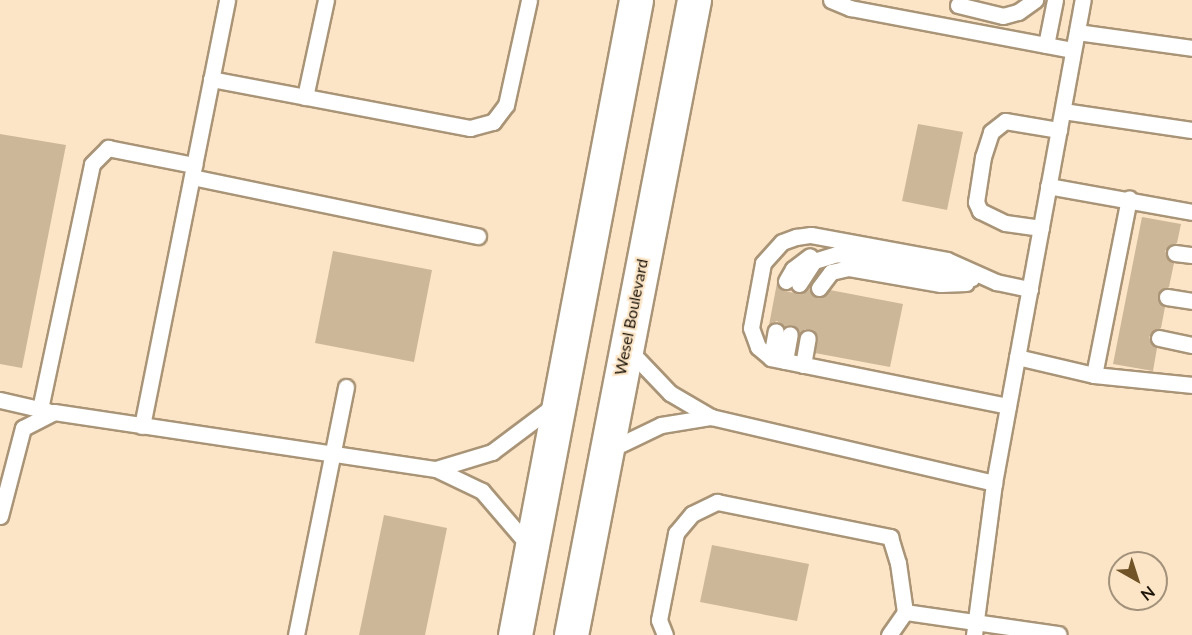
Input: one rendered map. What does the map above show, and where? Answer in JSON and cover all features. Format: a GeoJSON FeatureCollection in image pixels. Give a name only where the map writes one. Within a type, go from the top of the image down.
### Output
{"type":"FeatureCollection","features":[{"type":"Feature","properties":{"kind":"main road"},"geometry":{"type":"LineString","coordinates":[[515,635],[557,403],[636,0]]}},
{"type":"Feature","properties":{"kind":"main road","name":"Wesel Boulevard"},"geometry":{"type":"LineString","coordinates":[[571,635],[694,0]]}},
{"type":"Feature","properties":{"kind":"lane"},"geometry":{"type":"LineString","coordinates":[[142,426],[227,0]]}},
{"type":"Feature","properties":{"kind":"lane"},"geometry":{"type":"LineString","coordinates":[[304,97],[326,0]]}},
{"type":"Feature","properties":{"kind":"lane"},"geometry":{"type":"LineString","coordinates":[[211,79],[470,128],[493,122],[506,105],[529,0]]}},
{"type":"Feature","properties":{"kind":"lane"},"geometry":{"type":"LineString","coordinates":[[831,0],[850,8],[1073,50]]}},
{"type":"Feature","properties":{"kind":"lane"},"geometry":{"type":"LineString","coordinates":[[958,5],[1003,16],[1018,12],[1035,0]]}},
{"type":"Feature","properties":{"kind":"lane"},"geometry":{"type":"LineString","coordinates":[[1046,45],[1055,0]]}},
{"type":"Feature","properties":{"kind":"lane"},"geometry":{"type":"LineString","coordinates":[[975,628],[994,483],[1083,0]]}},
{"type":"Feature","properties":{"kind":"lane"},"geometry":{"type":"LineString","coordinates":[[1077,32],[1192,48]]}},
{"type":"Feature","properties":{"kind":"lane"},"geometry":{"type":"LineString","coordinates":[[1062,111],[1192,130]]}},
{"type":"Feature","properties":{"kind":"lane"},"geometry":{"type":"LineString","coordinates":[[1041,228],[984,216],[976,202],[983,158],[991,132],[1005,121],[1059,129]]}},
{"type":"Feature","properties":{"kind":"lane"},"geometry":{"type":"LineString","coordinates":[[0,516],[23,428],[47,411],[92,164],[108,148],[193,171],[478,236]]}},
{"type":"Feature","properties":{"kind":"lane"},"geometry":{"type":"LineString","coordinates":[[1048,186],[1104,198],[1130,198],[1192,212]]}},
{"type":"Feature","properties":{"kind":"lane"},"geometry":{"type":"LineString","coordinates":[[1094,375],[1112,288],[1128,245],[1130,198]]}},
{"type":"Feature","properties":{"kind":"lane"},"geometry":{"type":"LineString","coordinates":[[996,282],[947,260],[812,235],[796,237],[772,252],[761,274],[751,328],[758,347],[778,359],[1008,406]]}},
{"type":"Feature","properties":{"kind":"lane"},"geometry":{"type":"LineString","coordinates":[[1176,253],[1192,255]]}},
{"type":"Feature","properties":{"kind":"lane"},"geometry":{"type":"LineString","coordinates":[[793,283],[814,261],[837,254],[1030,289]]}},
{"type":"Feature","properties":{"kind":"lane"},"geometry":{"type":"LineString","coordinates":[[819,288],[831,272],[849,268],[940,284],[996,282]]}},
{"type":"Feature","properties":{"kind":"lane"},"geometry":{"type":"LineString","coordinates":[[1112,288],[1128,290]]}},
{"type":"Feature","properties":{"kind":"lane"},"geometry":{"type":"LineString","coordinates":[[1167,297],[1192,301]]}},
{"type":"Feature","properties":{"kind":"lane"},"geometry":{"type":"LineString","coordinates":[[1103,330],[1119,332]]}},
{"type":"Feature","properties":{"kind":"lane"},"geometry":{"type":"LineString","coordinates":[[778,359],[783,333]]}},
{"type":"Feature","properties":{"kind":"lane"},"geometry":{"type":"LineString","coordinates":[[803,365],[808,338]]}},
{"type":"Feature","properties":{"kind":"lane"},"geometry":{"type":"LineString","coordinates":[[1159,338],[1192,345]]}},
{"type":"Feature","properties":{"kind":"lane"},"geometry":{"type":"LineString","coordinates":[[625,347],[670,393],[711,417],[994,483]]}},
{"type":"Feature","properties":{"kind":"lane"},"geometry":{"type":"LineString","coordinates":[[1017,357],[1094,375],[1192,385]]}},
{"type":"Feature","properties":{"kind":"lane"},"geometry":{"type":"LineString","coordinates":[[296,635],[346,387]]}},
{"type":"Feature","properties":{"kind":"lane"},"geometry":{"type":"LineString","coordinates":[[0,400],[47,411],[436,469],[482,491],[532,550]]}},
{"type":"Feature","properties":{"kind":"lane"},"geometry":{"type":"LineString","coordinates":[[436,469],[492,452],[557,403]]}},
{"type":"Feature","properties":{"kind":"lane"},"geometry":{"type":"LineString","coordinates":[[606,452],[661,425],[711,417]]}},
{"type":"Feature","properties":{"kind":"lane"},"geometry":{"type":"LineString","coordinates":[[665,635],[659,620],[676,533],[692,514],[717,502],[890,537],[898,563],[905,612],[889,635]]}},
{"type":"Feature","properties":{"kind":"lane"},"geometry":{"type":"LineString","coordinates":[[905,612],[975,628],[1058,634]]}},
{"type":"Feature","properties":{"kind":"building"},"geometry":{"type":"Polygon","coordinates":[[[918,124],[963,132],[947,210],[902,201],[918,124]]]}},
{"type":"Feature","properties":{"kind":"building"},"geometry":{"type":"Polygon","coordinates":[[[0,134],[66,145],[22,368],[0,364],[0,134]]]}},
{"type":"Feature","properties":{"kind":"building"},"geometry":{"type":"Polygon","coordinates":[[[1142,217],[1181,224],[1177,243],[1165,251],[1174,263],[1169,287],[1158,295],[1165,307],[1161,328],[1149,337],[1157,348],[1153,371],[1113,364],[1142,217]]]}},
{"type":"Feature","properties":{"kind":"building"},"geometry":{"type":"Polygon","coordinates":[[[333,251],[432,270],[414,362],[315,343],[333,251]]]}},
{"type":"Feature","properties":{"kind":"building"},"geometry":{"type":"Polygon","coordinates":[[[777,283],[782,290],[798,294],[810,286],[817,298],[830,290],[903,304],[890,367],[815,353],[818,339],[814,330],[805,329],[800,334],[792,325],[784,326],[777,321],[769,325],[777,283]]]}},
{"type":"Feature","properties":{"kind":"building"},"geometry":{"type":"Polygon","coordinates":[[[384,515],[447,528],[425,635],[359,635],[384,515]]]}},
{"type":"Feature","properties":{"kind":"building"},"geometry":{"type":"Polygon","coordinates":[[[712,545],[809,564],[797,621],[700,602],[712,545]]]}}]}
